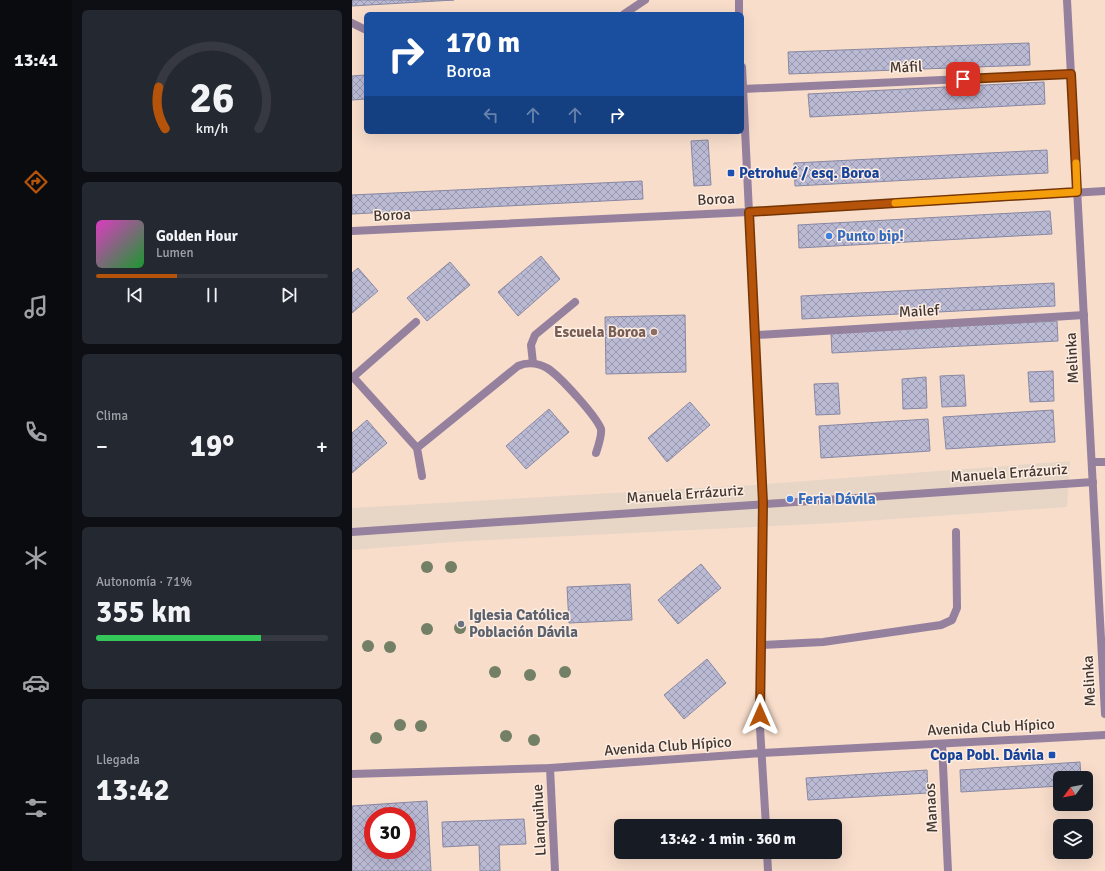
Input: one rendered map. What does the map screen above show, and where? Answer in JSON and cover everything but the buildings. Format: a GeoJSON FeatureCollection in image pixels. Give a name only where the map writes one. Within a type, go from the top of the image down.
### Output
{"type":"FeatureCollection","features":[{"type":"Feature","properties":{"kind":"street"},"geometry":{"type":"LineString","coordinates":[[627,12],[645,0]]}},
{"type":"Feature","properties":{"kind":"street"},"geometry":{"type":"LineString","coordinates":[[739,0],[739,12]]}},
{"type":"Feature","properties":{"kind":"street","name":"Melinka"},"geometry":{"type":"LineString","coordinates":[[1067,0],[1105,714]]}},
{"type":"Feature","properties":{"kind":"street"},"geometry":{"type":"LineString","coordinates":[[352,23],[364,29]]}},
{"type":"Feature","properties":{"kind":"street","name":"Máfil"},"geometry":{"type":"LineString","coordinates":[[744,88],[1071,74]]}},
{"type":"Feature","properties":{"kind":"street"},"geometry":{"type":"LineString","coordinates":[[744,109],[763,503],[760,728],[766,819]]}},
{"type":"Feature","properties":{"kind":"street","name":"Boroa"},"geometry":{"type":"LineString","coordinates":[[352,231],[749,212],[1105,191]]}},
{"type":"Feature","properties":{"kind":"street"},"geometry":{"type":"LineString","coordinates":[[533,363],[531,345],[535,335],[575,302]]}},
{"type":"Feature","properties":{"kind":"street","name":"Mailef"},"geometry":{"type":"LineString","coordinates":[[756,335],[1084,315]]}},
{"type":"Feature","properties":{"kind":"street"},"geometry":{"type":"LineString","coordinates":[[416,322],[352,377],[417,448],[422,476]]}},
{"type":"Feature","properties":{"kind":"street"},"geometry":{"type":"LineString","coordinates":[[417,448],[518,366],[525,363],[533,363],[547,368],[595,418],[601,430],[596,454]]}},
{"type":"Feature","properties":{"kind":"street"},"geometry":{"type":"LineString","coordinates":[[1092,462],[1105,462]]}},
{"type":"Feature","properties":{"kind":"street","name":"Manuela Errázuriz"},"geometry":{"type":"LineString","coordinates":[[352,532],[763,503],[1093,482]]}},
{"type":"Feature","properties":{"kind":"street"},"geometry":{"type":"LineString","coordinates":[[760,645],[823,642],[941,625],[952,620],[957,608],[956,532]]}},
{"type":"Feature","properties":{"kind":"street","name":"Avenida Club Hípico"},"geometry":{"type":"LineString","coordinates":[[352,774],[550,768],[762,753],[1105,735]]}},
{"type":"Feature","properties":{"kind":"street","name":"Manaos"},"geometry":{"type":"LineString","coordinates":[[942,744],[948,871]]}},
{"type":"Feature","properties":{"kind":"street","name":"Llanquihue"},"geometry":{"type":"LineString","coordinates":[[550,768],[555,871]]}},
{"type":"Feature","properties":{"kind":"street"},"geometry":{"type":"LineString","coordinates":[[767,859],[768,871]]}},
{"type":"Feature","properties":{"kind":"shaded area","name":"Feria Dávila"},"geometry":{"type":"Polygon","coordinates":[[[1070,461],[1067,507],[835,523],[467,541],[352,550],[352,508],[753,485],[1070,461]]]}},
{"type":"Feature","properties":{"kind":"slow traffic"},"geometry":{"type":"LineString","coordinates":[[895,203],[1077,192],[1076,163]]}},
{"type":"Feature","properties":{"kind":"place","name":"Petrohué / esq. Boroa"},"geometry":{"type":"Point","coordinates":[731,173]}},
{"type":"Feature","properties":{"kind":"place","name":"Punto bip!"},"geometry":{"type":"Point","coordinates":[829,236]}},
{"type":"Feature","properties":{"kind":"place","name":"Escuela Boroa"},"geometry":{"type":"Point","coordinates":[654,332]}},
{"type":"Feature","properties":{"kind":"place","name":"Feria Dávila"},"geometry":{"type":"Point","coordinates":[790,499]}},
{"type":"Feature","properties":{"kind":"place","name":"Iglesia Católica Población Dávila"},"geometry":{"type":"Point","coordinates":[461,624]}},
{"type":"Feature","properties":{"kind":"place","name":"Copa Pobl. Dávila"},"geometry":{"type":"Point","coordinates":[1052,755]}},
{"type":"Feature","properties":{"kind":"route"},"geometry":{"type":"LineString","coordinates":[[760,715],[763,503],[749,212],[1077,192],[1071,74],[963,79]]}}]}
